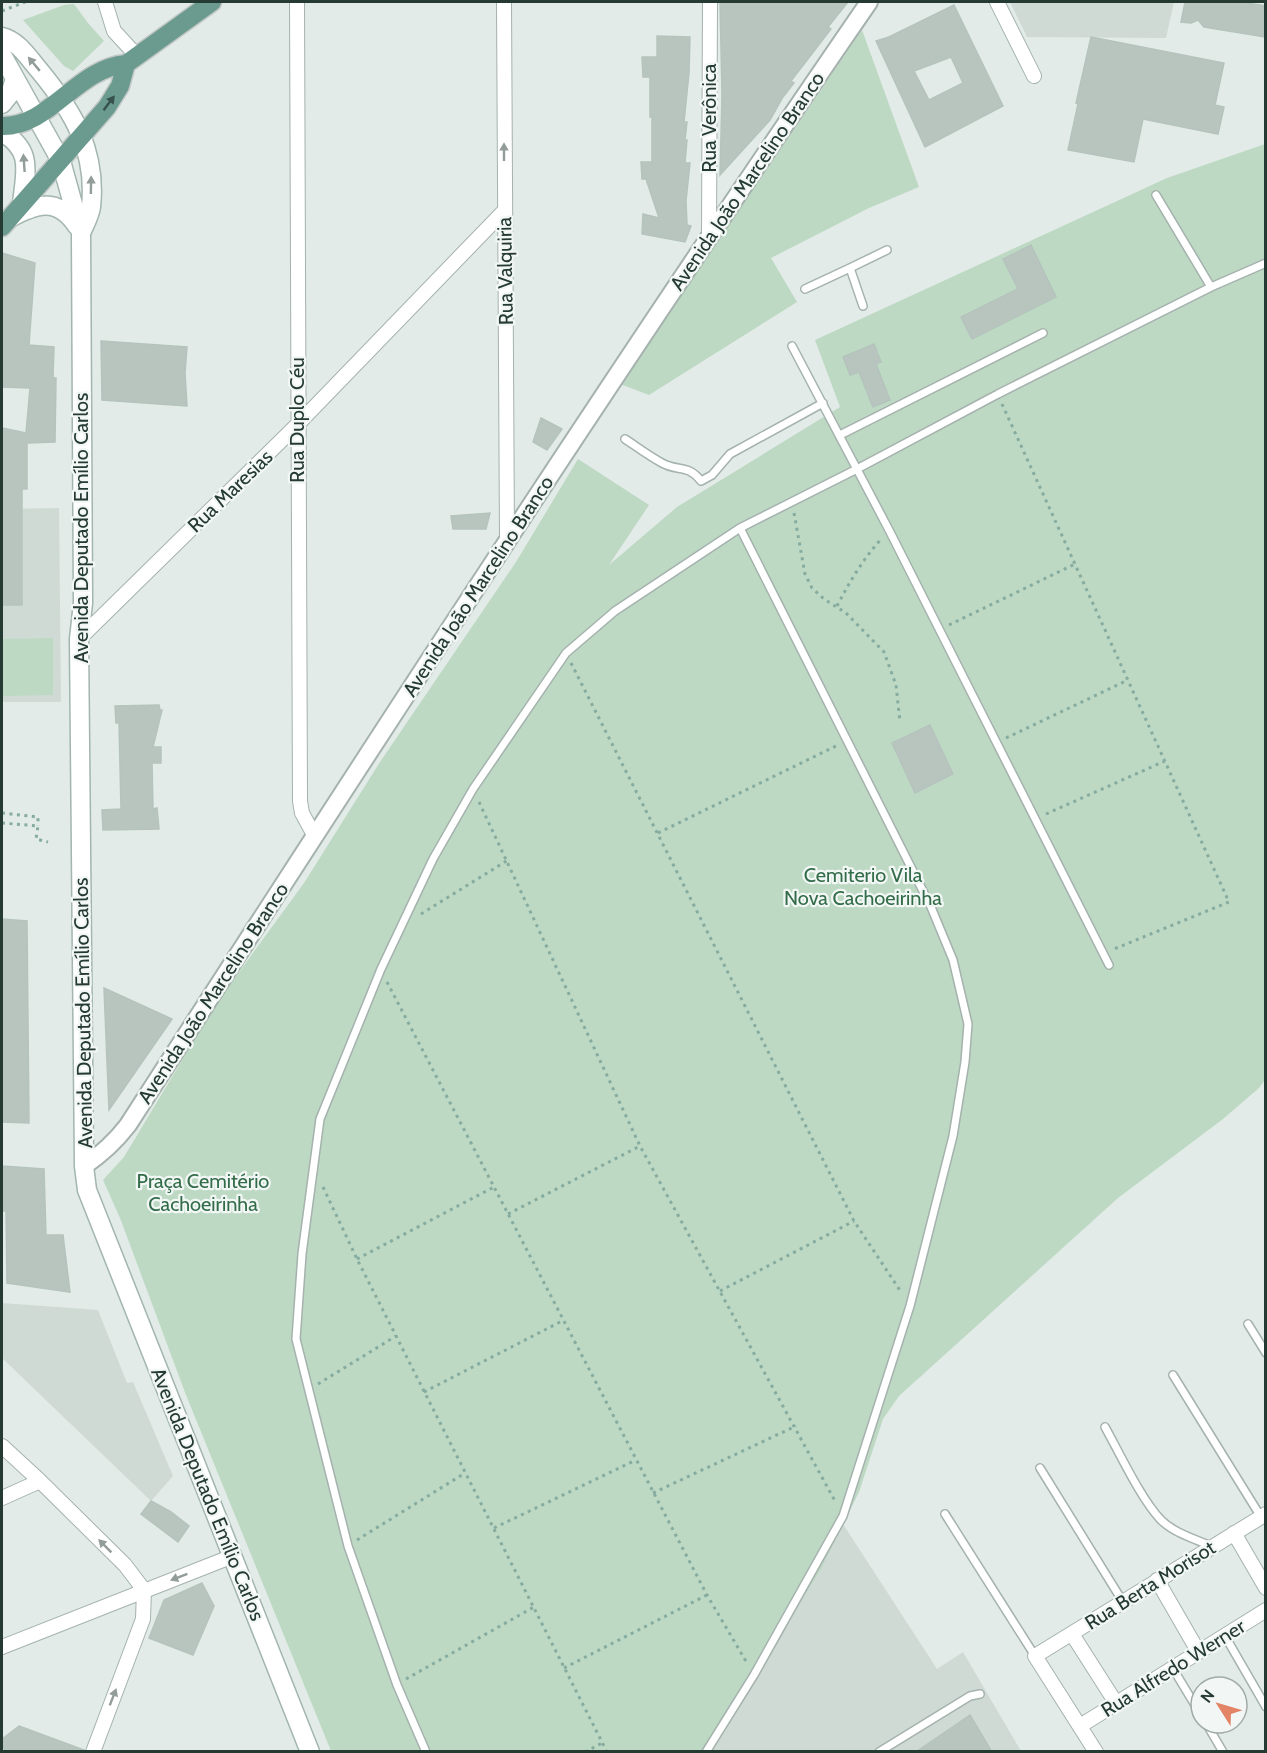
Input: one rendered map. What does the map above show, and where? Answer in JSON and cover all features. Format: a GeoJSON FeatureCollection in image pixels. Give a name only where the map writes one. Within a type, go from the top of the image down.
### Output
{"type":"FeatureCollection","features":[{"type":"Feature","properties":{"kind":"main road"},"geometry":{"type":"LineString","coordinates":[[2,126],[24,124],[96,73],[132,60],[207,3]]}},
{"type":"Feature","properties":{"kind":"main road","name":"Avenida Deputado Emílio Carlos"},"geometry":{"type":"LineString","coordinates":[[2,37],[24,52],[62,98],[82,136],[91,167],[90,209],[81,233]]}},
{"type":"Feature","properties":{"kind":"main road","name":"Avenida Deputado Emílio Carlos"},"geometry":{"type":"LineString","coordinates":[[2,55],[61,161],[81,233],[83,603],[79,639],[84,1166],[87,1190],[310,1752]]}},
{"type":"Feature","properties":{"kind":"main road"},"geometry":{"type":"LineString","coordinates":[[5,223],[114,97],[132,60]]}},
{"type":"Feature","properties":{"kind":"main road"},"geometry":{"type":"LineString","coordinates":[[2,104],[10,93],[15,79]]}},
{"type":"Feature","properties":{"kind":"main road"},"geometry":{"type":"LineString","coordinates":[[2,132],[19,145],[25,155],[22,204]]}},
{"type":"Feature","properties":{"kind":"main road"},"geometry":{"type":"LineString","coordinates":[[5,223],[23,211],[50,205],[59,207],[68,214],[81,233]]}},
{"type":"Feature","properties":{"kind":"street"},"geometry":{"type":"LineString","coordinates":[[105,2],[114,31],[132,60]]}},
{"type":"Feature","properties":{"kind":"street","name":"Rua Duplo Céu"},"geometry":{"type":"LineString","coordinates":[[297,2],[300,801],[302,813],[314,835]]}},
{"type":"Feature","properties":{"kind":"street","name":"Rua Valquiria"},"geometry":{"type":"LineString","coordinates":[[504,2],[507,540]]}},
{"type":"Feature","properties":{"kind":"street","name":"Rua Verônica"},"geometry":{"type":"LineString","coordinates":[[709,236],[710,2]]}},
{"type":"Feature","properties":{"kind":"street","name":"Avenida João Marcelino Branco"},"geometry":{"type":"LineString","coordinates":[[84,1166],[103,1153],[128,1125],[507,540],[709,236],[869,2]]}},
{"type":"Feature","properties":{"kind":"street"},"geometry":{"type":"LineString","coordinates":[[997,2],[1034,76]]}},
{"type":"Feature","properties":{"kind":"street","name":"Rua Maresias"},"geometry":{"type":"LineString","coordinates":[[79,639],[297,425],[504,211]]}},
{"type":"Feature","properties":{"kind":"street"},"geometry":{"type":"LineString","coordinates":[[2,1446],[125,1565],[144,1590],[143,1619],[93,1752]]}},
{"type":"Feature","properties":{"kind":"street"},"geometry":{"type":"LineString","coordinates":[[2,1498],[40,1481]]}},
{"type":"Feature","properties":{"kind":"street","name":"Rua Berta Morisot"},"geometry":{"type":"LineString","coordinates":[[1035,1656],[1263,1515]]}},
{"type":"Feature","properties":{"kind":"street"},"geometry":{"type":"LineString","coordinates":[[1234,1533],[1266,1588]]}},
{"type":"Feature","properties":{"kind":"street"},"geometry":{"type":"LineString","coordinates":[[2,1647],[233,1556]]}},
{"type":"Feature","properties":{"kind":"street"},"geometry":{"type":"LineString","coordinates":[[1157,1580],[1198,1652]]}},
{"type":"Feature","properties":{"kind":"street","name":"Rua Alfredo Werner"},"geometry":{"type":"LineString","coordinates":[[1080,1726],[1266,1610]]}},
{"type":"Feature","properties":{"kind":"street"},"geometry":{"type":"LineString","coordinates":[[1072,1634],[1116,1703]]}},
{"type":"Feature","properties":{"kind":"street"},"geometry":{"type":"LineString","coordinates":[[1035,1656],[1096,1752]]}},
{"type":"Feature","properties":{"kind":"lane"},"geometry":{"type":"LineString","coordinates":[[1155,195],[1211,287]]}},
{"type":"Feature","properties":{"kind":"lane"},"geometry":{"type":"LineString","coordinates":[[805,289],[887,250]]}},
{"type":"Feature","properties":{"kind":"lane"},"geometry":{"type":"LineString","coordinates":[[426,1752],[397,1685],[348,1546],[296,1339],[302,1254],[320,1119],[381,969],[433,860],[473,789],[566,653],[615,611],[740,528],[998,394],[1211,287],[1266,263]]}},
{"type":"Feature","properties":{"kind":"lane"},"geometry":{"type":"LineString","coordinates":[[850,268],[863,306]]}},
{"type":"Feature","properties":{"kind":"lane"},"geometry":{"type":"LineString","coordinates":[[840,435],[1043,333]]}},
{"type":"Feature","properties":{"kind":"lane"},"geometry":{"type":"LineString","coordinates":[[792,346],[889,530],[1108,965]]}},
{"type":"Feature","properties":{"kind":"lane"},"geometry":{"type":"LineString","coordinates":[[624,440],[665,465],[687,469],[695,473],[701,481],[712,475],[730,454],[823,403]]}},
{"type":"Feature","properties":{"kind":"lane"},"geometry":{"type":"LineString","coordinates":[[706,1752],[754,1675],[843,1516],[910,1306],[953,1136],[965,1062],[968,1024],[953,960],[935,918],[740,528]]}},
{"type":"Feature","properties":{"kind":"lane"},"geometry":{"type":"LineString","coordinates":[[1248,1324],[1266,1353]]}},
{"type":"Feature","properties":{"kind":"lane"},"geometry":{"type":"LineString","coordinates":[[1173,1375],[1263,1515]]}},
{"type":"Feature","properties":{"kind":"lane"},"geometry":{"type":"LineString","coordinates":[[1105,1427],[1149,1504],[1162,1521],[1175,1530],[1212,1547]]}},
{"type":"Feature","properties":{"kind":"lane"},"geometry":{"type":"LineString","coordinates":[[1040,1468],[1123,1602]]}},
{"type":"Feature","properties":{"kind":"lane"},"geometry":{"type":"LineString","coordinates":[[945,1514],[1035,1656]]}},
{"type":"Feature","properties":{"kind":"lane"},"geometry":{"type":"LineString","coordinates":[[1224,1635],[1266,1707]]}},
{"type":"Feature","properties":{"kind":"lane"},"geometry":{"type":"LineString","coordinates":[[1172,1668],[1189,1696]]}},
{"type":"Feature","properties":{"kind":"lane"},"geometry":{"type":"LineString","coordinates":[[879,1752],[970,1696],[980,1694]]}},
{"type":"Feature","properties":{"kind":"lane"},"geometry":{"type":"LineString","coordinates":[[1213,1735],[1223,1752]]}},
{"type":"Feature","properties":{"kind":"path"},"geometry":{"type":"LineString","coordinates":[[2,11],[25,2]]}},
{"type":"Feature","properties":{"kind":"path"},"geometry":{"type":"LineString","coordinates":[[998,394],[1229,902],[1103,954]]}},
{"type":"Feature","properties":{"kind":"path"},"geometry":{"type":"LineString","coordinates":[[792,501],[805,574],[812,588],[824,599],[837,606],[884,652],[896,685],[900,722]]}},
{"type":"Feature","properties":{"kind":"path"},"geometry":{"type":"LineString","coordinates":[[837,606],[865,556],[889,530]]}},
{"type":"Feature","properties":{"kind":"path"},"geometry":{"type":"LineString","coordinates":[[939,629],[1076,564]]}},
{"type":"Feature","properties":{"kind":"path"},"geometry":{"type":"LineString","coordinates":[[566,653],[854,1221],[910,1306]]}},
{"type":"Feature","properties":{"kind":"path"},"geometry":{"type":"LineString","coordinates":[[996,742],[1128,680]]}},
{"type":"Feature","properties":{"kind":"path"},"geometry":{"type":"LineString","coordinates":[[657,833],[847,740]]}},
{"type":"Feature","properties":{"kind":"path"},"geometry":{"type":"LineString","coordinates":[[1035,819],[1165,761]]}},
{"type":"Feature","properties":{"kind":"path"},"geometry":{"type":"LineString","coordinates":[[473,789],[640,1146],[796,1426],[843,1516]]}},
{"type":"Feature","properties":{"kind":"path"},"geometry":{"type":"LineString","coordinates":[[2,813],[38,817],[36,838],[48,842]]}},
{"type":"Feature","properties":{"kind":"path"},"geometry":{"type":"LineString","coordinates":[[2,823],[38,826]]}},
{"type":"Feature","properties":{"kind":"path"},"geometry":{"type":"LineString","coordinates":[[402,926],[508,860]]}},
{"type":"Feature","properties":{"kind":"path"},"geometry":{"type":"LineString","coordinates":[[381,969],[653,1493],[707,1595],[754,1675]]}},
{"type":"Feature","properties":{"kind":"path"},"geometry":{"type":"LineString","coordinates":[[508,1214],[640,1146]]}},
{"type":"Feature","properties":{"kind":"path"},"geometry":{"type":"LineString","coordinates":[[313,1164],[357,1259],[608,1752]]}},
{"type":"Feature","properties":{"kind":"path"},"geometry":{"type":"LineString","coordinates":[[357,1259],[494,1187]]}},
{"type":"Feature","properties":{"kind":"path"},"geometry":{"type":"LineString","coordinates":[[720,1291],[854,1221]]}},
{"type":"Feature","properties":{"kind":"path"},"geometry":{"type":"LineString","coordinates":[[424,1392],[564,1320]]}},
{"type":"Feature","properties":{"kind":"path"},"geometry":{"type":"LineString","coordinates":[[308,1391],[396,1336]]}},
{"type":"Feature","properties":{"kind":"path"},"geometry":{"type":"LineString","coordinates":[[653,1493],[796,1426]]}},
{"type":"Feature","properties":{"kind":"path"},"geometry":{"type":"LineString","coordinates":[[494,1528],[636,1460]]}},
{"type":"Feature","properties":{"kind":"path"},"geometry":{"type":"LineString","coordinates":[[348,1546],[465,1473]]}},
{"type":"Feature","properties":{"kind":"path"},"geometry":{"type":"LineString","coordinates":[[564,1668],[707,1595]]}},
{"type":"Feature","properties":{"kind":"path"},"geometry":{"type":"LineString","coordinates":[[397,1685],[534,1607]]}},
{"type":"Feature","properties":{"kind":"path"},"geometry":{"type":"LineString","coordinates":[[585,1752],[602,1743]]}},
{"type":"Feature","properties":{"kind":"shaded area"},"geometry":{"type":"Polygon","coordinates":[[[1010,2],[1174,2],[1166,38],[1027,37],[1010,2]]]}},
{"type":"Feature","properties":{"kind":"shaded area"},"geometry":{"type":"Polygon","coordinates":[[[59,508],[61,702],[2,702],[2,509],[59,508]]]}},
{"type":"Feature","properties":{"kind":"shaded area"},"geometry":{"type":"Polygon","coordinates":[[[2,1303],[98,1310],[127,1383],[133,1382],[173,1476],[151,1501],[2,1358],[2,1303]]]}},
{"type":"Feature","properties":{"kind":"shaded area"},"geometry":{"type":"Polygon","coordinates":[[[843,1524],[937,1669],[963,1652],[1021,1751],[710,1752],[843,1524]]]}},
{"type":"Feature","properties":{"kind":"green space"},"geometry":{"type":"Polygon","coordinates":[[[74,4],[104,41],[73,71],[64,66],[23,20],[64,5],[74,4]]]}},
{"type":"Feature","properties":{"kind":"green space"},"geometry":{"type":"Polygon","coordinates":[[[862,30],[919,187],[869,208],[771,258],[797,302],[649,395],[620,384],[862,30]]]}},
{"type":"Feature","properties":{"kind":"green space","name":"Cemiterio Vila Nova Cachoeirinha"},"geometry":{"type":"Polygon","coordinates":[[[1265,144],[1265,1080],[1223,1119],[1118,1198],[899,1396],[883,1419],[859,1492],[820,1571],[710,1751],[331,1751],[186,1395],[120,1218],[103,1180],[124,1157],[215,1005],[304,883],[380,762],[516,562],[578,459],[649,505],[609,565],[677,507],[840,407],[815,340],[1167,178],[1265,144]]]}},
{"type":"Feature","properties":{"kind":"green space"},"geometry":{"type":"Polygon","coordinates":[[[53,638],[53,695],[2,696],[2,639],[53,638]]]}},
{"type":"Feature","properties":{"kind":"building"},"geometry":{"type":"Polygon","coordinates":[[[720,2],[848,2],[828,27],[831,29],[791,81],[794,83],[770,120],[720,175],[722,95],[720,2]]]}},
{"type":"Feature","properties":{"kind":"building"},"geometry":{"type":"Polygon","coordinates":[[[1185,2],[1240,2],[1266,6],[1266,37],[1204,27],[1198,20],[1191,23],[1181,22],[1185,2]]]}},
{"type":"Feature","properties":{"kind":"building"},"geometry":{"type":"Polygon","coordinates":[[[954,5],[1003,106],[925,147],[876,41],[889,37],[954,5]],[[951,57],[914,71],[929,100],[963,83],[951,57]]]}},
{"type":"Feature","properties":{"kind":"building"},"geometry":{"type":"Polygon","coordinates":[[[657,36],[690,37],[684,122],[687,122],[685,163],[690,163],[686,201],[687,225],[691,226],[685,242],[642,234],[643,214],[659,218],[646,179],[642,179],[641,162],[652,162],[650,77],[643,77],[642,57],[657,57],[657,36]]]}},
{"type":"Feature","properties":{"kind":"building"},"geometry":{"type":"Polygon","coordinates":[[[1091,37],[1224,63],[1215,105],[1224,107],[1218,134],[1143,119],[1134,162],[1068,150],[1091,37]]]}},
{"type":"Feature","properties":{"kind":"building"},"geometry":{"type":"Polygon","coordinates":[[[1031,245],[1056,297],[972,339],[961,317],[1018,289],[1003,259],[1031,245]]]}},
{"type":"Feature","properties":{"kind":"building"},"geometry":{"type":"Polygon","coordinates":[[[2,253],[35,263],[29,345],[54,347],[53,378],[56,378],[55,442],[27,443],[27,489],[22,489],[22,605],[2,605],[2,428],[26,433],[30,388],[2,387],[2,253]]]}},
{"type":"Feature","properties":{"kind":"building"},"geometry":{"type":"Polygon","coordinates":[[[101,341],[187,347],[185,373],[187,406],[102,400],[101,341]]]}},
{"type":"Feature","properties":{"kind":"building"},"geometry":{"type":"Polygon","coordinates":[[[874,344],[881,362],[876,364],[890,400],[873,407],[859,372],[850,375],[843,357],[874,344]]]}},
{"type":"Feature","properties":{"kind":"building"},"geometry":{"type":"Polygon","coordinates":[[[541,418],[562,429],[547,450],[533,442],[541,418]]]}},
{"type":"Feature","properties":{"kind":"building"},"geometry":{"type":"Polygon","coordinates":[[[490,513],[486,529],[453,529],[451,516],[490,513]]]}},
{"type":"Feature","properties":{"kind":"building"},"geometry":{"type":"Polygon","coordinates":[[[159,705],[162,710],[153,747],[161,747],[161,763],[152,763],[153,809],[157,808],[159,829],[103,830],[102,810],[121,809],[119,723],[116,723],[115,706],[159,705]]]}},
{"type":"Feature","properties":{"kind":"building"},"geometry":{"type":"Polygon","coordinates":[[[930,725],[953,774],[915,793],[892,743],[930,725]]]}},
{"type":"Feature","properties":{"kind":"building"},"geometry":{"type":"Polygon","coordinates":[[[2,919],[27,921],[29,1123],[2,1122],[2,919]]]}},
{"type":"Feature","properties":{"kind":"building"},"geometry":{"type":"Polygon","coordinates":[[[104,988],[172,1019],[109,1110],[104,988]]]}},
{"type":"Feature","properties":{"kind":"building"},"geometry":{"type":"Polygon","coordinates":[[[2,1166],[44,1169],[46,1235],[63,1235],[70,1292],[7,1283],[6,1211],[2,1211],[2,1166]]]}},
{"type":"Feature","properties":{"kind":"building"},"geometry":{"type":"Polygon","coordinates":[[[151,1501],[171,1512],[189,1526],[178,1542],[141,1514],[151,1501]]]}},
{"type":"Feature","properties":{"kind":"building"},"geometry":{"type":"Polygon","coordinates":[[[202,1583],[214,1606],[193,1655],[149,1638],[164,1600],[202,1583]]]}},
{"type":"Feature","properties":{"kind":"building"},"geometry":{"type":"Polygon","coordinates":[[[970,1715],[992,1752],[916,1752],[970,1715]]]}},
{"type":"Feature","properties":{"kind":"building"},"geometry":{"type":"Polygon","coordinates":[[[19,1726],[84,1750],[84,1752],[6,1752],[2,1739],[19,1726]]]}},
{"type":"Feature","properties":{"kind":"park label","name":"Praça Cemitério Cachoeirinha"},"geometry":{"type":"Point","coordinates":[203,1192]}}]}
